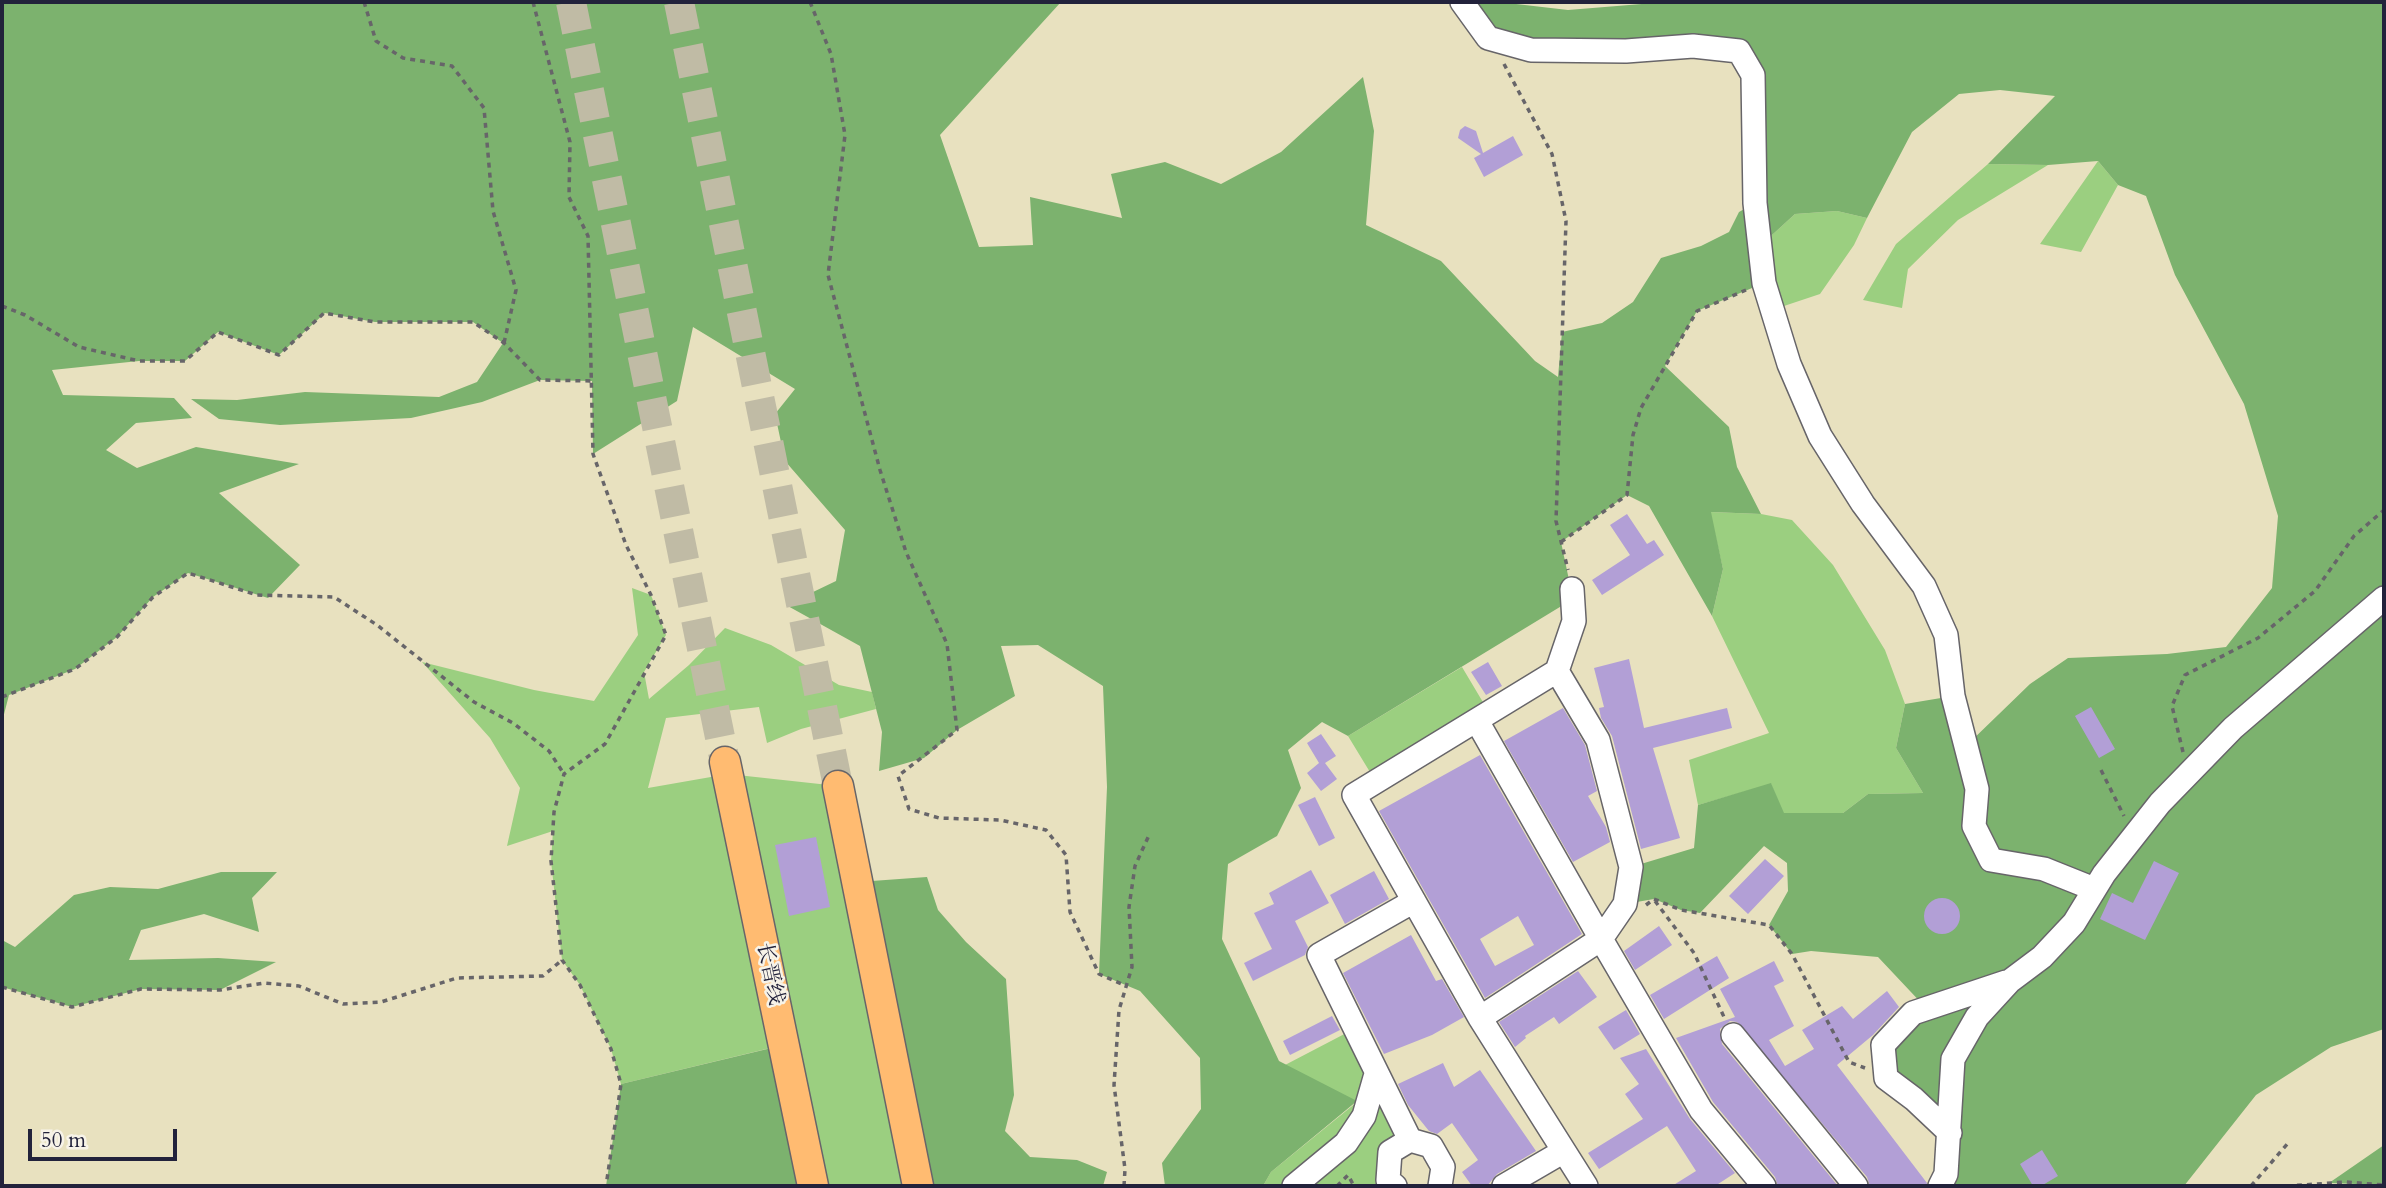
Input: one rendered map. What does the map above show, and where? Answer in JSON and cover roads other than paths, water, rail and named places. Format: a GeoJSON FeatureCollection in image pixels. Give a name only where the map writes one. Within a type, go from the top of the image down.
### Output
{"type":"FeatureCollection","features":[{"type":"Feature","properties":{"kind":"main road","name":"长晋线"},"geometry":{"type":"LineString","coordinates":[[725,762],[813,1186]]}},
{"type":"Feature","properties":{"kind":"main road"},"geometry":{"type":"LineString","coordinates":[[838,786],[918,1186]]}},
{"type":"Feature","properties":{"kind":"street"},"geometry":{"type":"LineString","coordinates":[[1462,2],[1488,38],[1531,50],[1626,51],[1693,46],[1739,51],[1753,75],[1755,203],[1764,283],[1789,364],[1820,436],[1863,504],[1924,586],[1946,635],[1954,696],[1977,789],[1974,826],[1991,860],[2045,869],[2094,889]]}},
{"type":"Feature","properties":{"kind":"street"},"geometry":{"type":"LineString","coordinates":[[1572,589],[1574,621],[1557,671],[1354,794],[1480,1018],[1586,1186]]}},
{"type":"Feature","properties":{"kind":"street"},"geometry":{"type":"LineString","coordinates":[[1940,1186],[1946,1174],[1953,1059],[1977,1017],[2010,981],[2042,957],[2074,923],[2094,889],[2133,837],[2189,773],[2233,728],[2384,598]]}},
{"type":"Feature","properties":{"kind":"street"},"geometry":{"type":"LineString","coordinates":[[1480,1018],[1601,939],[1625,904],[1631,867],[1598,740],[1557,671]]}},
{"type":"Feature","properties":{"kind":"street"},"geometry":{"type":"LineString","coordinates":[[1477,721],[1701,1110],[1764,1186]]}},
{"type":"Feature","properties":{"kind":"street"},"geometry":{"type":"LineString","coordinates":[[1414,901],[1318,955],[1410,1140],[1431,1146],[1443,1167],[1440,1186]]}},
{"type":"Feature","properties":{"kind":"street"},"geometry":{"type":"LineString","coordinates":[[1950,1133],[1886,1077],[1883,1045],[1913,1013],[2010,981]]}},
{"type":"Feature","properties":{"kind":"street"},"geometry":{"type":"LineString","coordinates":[[1732,1035],[1856,1186]]}},
{"type":"Feature","properties":{"kind":"street"},"geometry":{"type":"LineString","coordinates":[[1294,1186],[1346,1143],[1364,1116],[1376,1074]]}},
{"type":"Feature","properties":{"kind":"street"},"geometry":{"type":"LineString","coordinates":[[1395,1186],[1388,1180],[1390,1152],[1410,1140]]}},
{"type":"Feature","properties":{"kind":"street"},"geometry":{"type":"LineString","coordinates":[[1504,1186],[1564,1151]]}},
{"type":"Feature","properties":{"kind":"tunnel"},"geometry":{"type":"LineString","coordinates":[[571,2],[725,762]]}},
{"type":"Feature","properties":{"kind":"tunnel"},"geometry":{"type":"LineString","coordinates":[[679,2],[838,786]]}}]}
